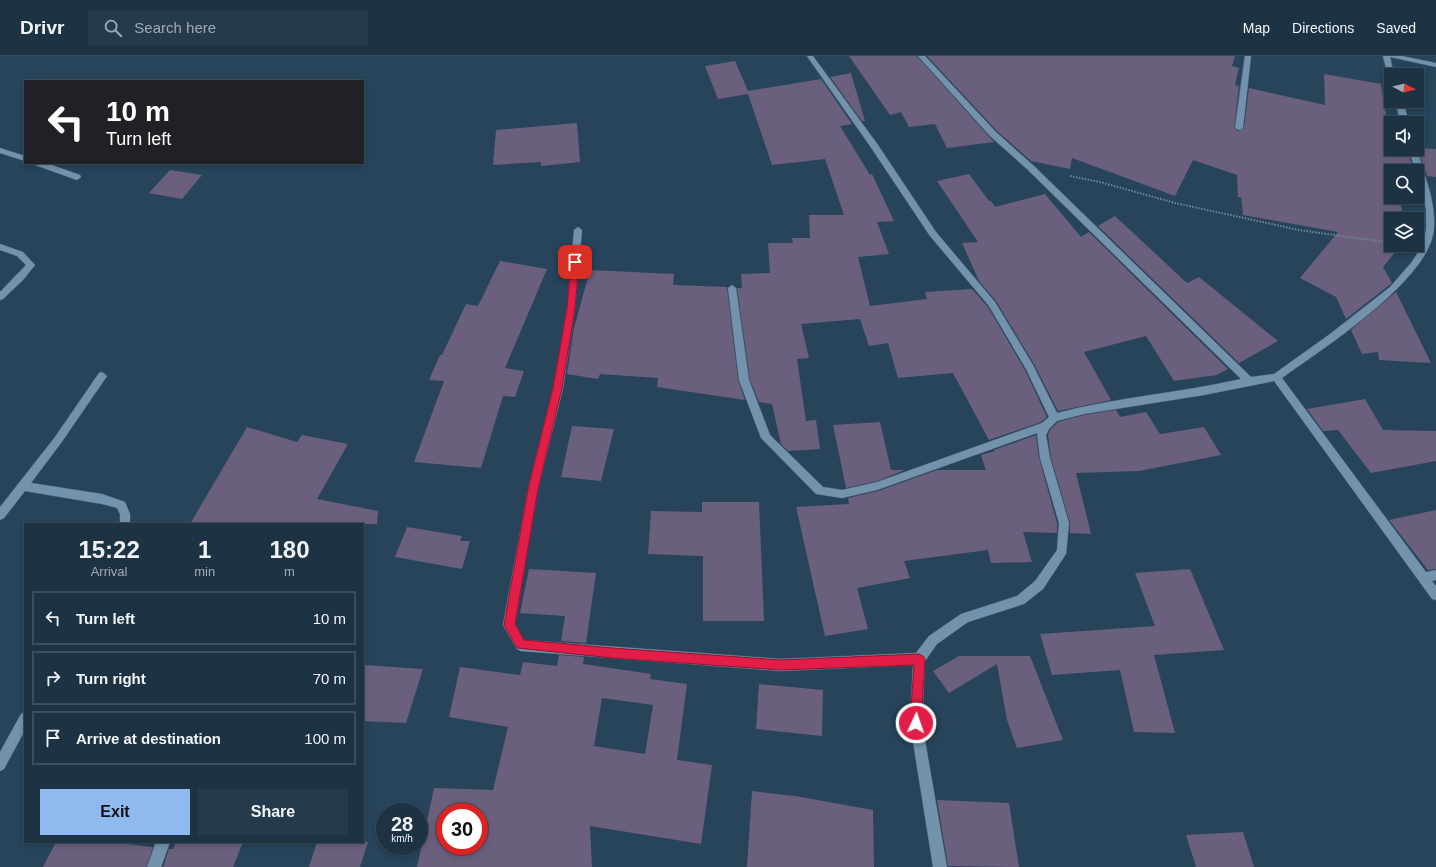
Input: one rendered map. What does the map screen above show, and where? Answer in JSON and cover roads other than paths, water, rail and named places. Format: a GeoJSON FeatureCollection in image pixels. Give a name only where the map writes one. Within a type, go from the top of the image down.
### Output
{"type":"FeatureCollection","features":[{"type":"Feature","properties":{"kind":"street"},"geometry":{"type":"LineString","coordinates":[[810,56],[875,147],[933,234],[992,304],[1030,368],[1054,418]]}},
{"type":"Feature","properties":{"kind":"street"},"geometry":{"type":"LineString","coordinates":[[921,56],[993,134],[1031,168],[1249,381]]}},
{"type":"Feature","properties":{"kind":"street"},"geometry":{"type":"LineString","coordinates":[[1239,128],[1248,56]]}},
{"type":"Feature","properties":{"kind":"street"},"geometry":{"type":"LineString","coordinates":[[1386,56],[1389,68]]}},
{"type":"Feature","properties":{"kind":"street"},"geometry":{"type":"LineString","coordinates":[[1392,56],[1436,65]]}},
{"type":"Feature","properties":{"kind":"street"},"geometry":{"type":"LineString","coordinates":[[0,150],[24,159]]}},
{"type":"Feature","properties":{"kind":"street"},"geometry":{"type":"LineString","coordinates":[[940,867],[916,723],[919,659],[933,640],[964,618],[1020,600],[1039,585],[1062,551],[1064,523],[1045,458],[1041,434],[1046,426],[1054,418],[1084,410],[1204,391],[1249,381],[1276,377],[1393,289],[1414,265],[1425,249],[1430,230],[1430,209],[1415,156]]}},
{"type":"Feature","properties":{"kind":"street"},"geometry":{"type":"LineString","coordinates":[[41,164],[77,177]]}},
{"type":"Feature","properties":{"kind":"street"},"geometry":{"type":"LineString","coordinates":[[578,230],[571,308],[558,388],[533,489],[509,625],[521,645],[781,665],[919,659]]}},
{"type":"Feature","properties":{"kind":"street"},"geometry":{"type":"LineString","coordinates":[[0,247],[20,254],[31,265],[0,297]]}},
{"type":"Feature","properties":{"kind":"street"},"geometry":{"type":"LineString","coordinates":[[732,288],[744,380],[766,438],[820,491],[842,494],[877,486],[1046,426]]}},
{"type":"Feature","properties":{"kind":"street"},"geometry":{"type":"LineString","coordinates":[[0,515],[58,440],[102,376]]}},
{"type":"Feature","properties":{"kind":"street"},"geometry":{"type":"LineString","coordinates":[[1276,377],[1436,595]]}},
{"type":"Feature","properties":{"kind":"street"},"geometry":{"type":"LineString","coordinates":[[22,486],[102,499],[121,505],[125,514],[125,523]]}},
{"type":"Feature","properties":{"kind":"street"},"geometry":{"type":"LineString","coordinates":[[1424,578],[1436,575]]}},
{"type":"Feature","properties":{"kind":"street"},"geometry":{"type":"LineString","coordinates":[[0,765],[24,720]]}},
{"type":"Feature","properties":{"kind":"street"},"geometry":{"type":"LineString","coordinates":[[154,867],[163,843]]}}]}
